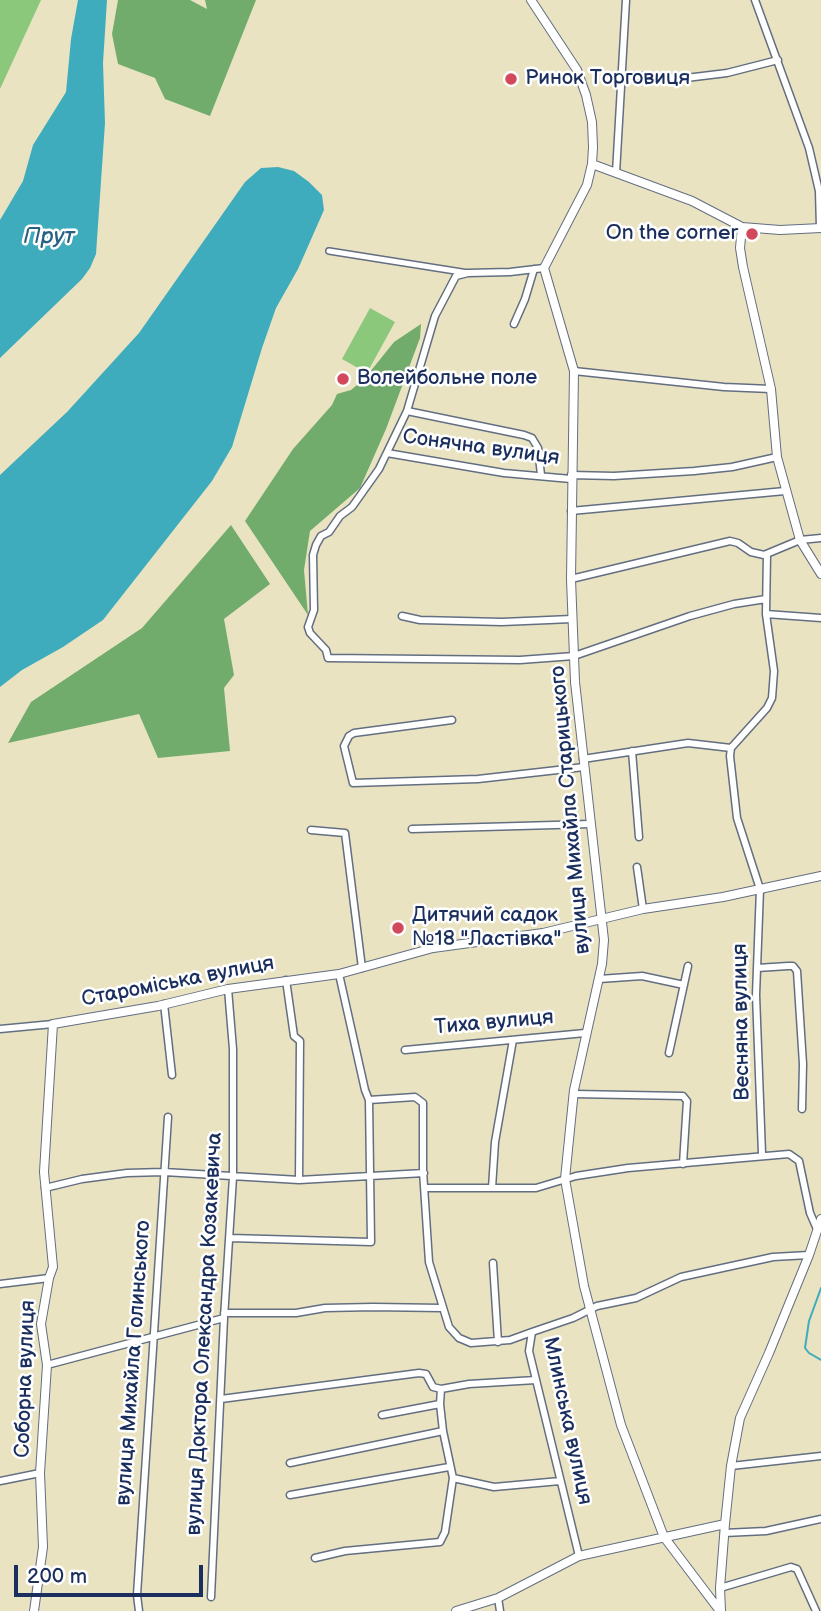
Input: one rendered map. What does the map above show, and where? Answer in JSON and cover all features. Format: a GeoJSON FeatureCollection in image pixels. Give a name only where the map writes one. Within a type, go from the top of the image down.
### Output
{"type":"FeatureCollection","features":[{"type":"Feature","properties":{"kind":"street"},"geometry":{"type":"LineString","coordinates":[[329,251],[468,273],[544,268],[579,204],[592,164],[592,122],[577,70],[531,0]]}},
{"type":"Feature","properties":{"kind":"street"},"geometry":{"type":"LineString","coordinates":[[616,173],[626,0]]}},
{"type":"Feature","properties":{"kind":"street"},"geometry":{"type":"LineString","coordinates":[[592,164],[692,201],[742,227],[779,230],[820,228],[819,191],[809,148],[755,0]]}},
{"type":"Feature","properties":{"kind":"street"},"geometry":{"type":"LineString","coordinates":[[621,75],[686,78],[727,73],[778,60]]}},
{"type":"Feature","properties":{"kind":"street"},"geometry":{"type":"LineString","coordinates":[[742,227],[740,248],[771,389],[777,457],[800,540],[821,574]]}},
{"type":"Feature","properties":{"kind":"street","name":"вулиця Михайла Старицького"},"geometry":{"type":"LineString","coordinates":[[544,268],[574,371],[571,477],[572,620],[604,945],[573,1094],[565,1179],[590,1310],[618,1416],[664,1537],[720,1611]]}},
{"type":"Feature","properties":{"kind":"street"},"geometry":{"type":"LineString","coordinates":[[514,324],[534,269]]}},
{"type":"Feature","properties":{"kind":"street"},"geometry":{"type":"LineString","coordinates":[[468,273],[456,276],[435,316],[407,411],[379,468],[352,507],[329,532],[321,536],[316,545],[313,555],[314,610],[308,630],[326,650],[328,658],[520,660],[574,656],[690,616],[734,604],[766,599]]}},
{"type":"Feature","properties":{"kind":"street"},"geometry":{"type":"LineString","coordinates":[[574,371],[732,388],[771,389]]}},
{"type":"Feature","properties":{"kind":"street"},"geometry":{"type":"LineString","coordinates":[[407,411],[532,438],[538,448],[541,475]]}},
{"type":"Feature","properties":{"kind":"street","name":"Сонячна вулиця"},"geometry":{"type":"LineString","coordinates":[[387,453],[504,474],[571,477],[694,471],[732,467],[777,457]]}},
{"type":"Feature","properties":{"kind":"street"},"geometry":{"type":"LineString","coordinates":[[571,512],[785,491]]}},
{"type":"Feature","properties":{"kind":"street"},"geometry":{"type":"LineString","coordinates":[[571,579],[730,541],[751,552],[766,554],[800,540],[821,538]]}},
{"type":"Feature","properties":{"kind":"street"},"geometry":{"type":"LineString","coordinates":[[760,888],[737,818],[730,763],[731,748],[767,708],[772,698],[774,671],[766,614],[766,554]]}},
{"type":"Feature","properties":{"kind":"street"},"geometry":{"type":"LineString","coordinates":[[766,614],[821,618]]}},
{"type":"Feature","properties":{"kind":"street"},"geometry":{"type":"LineString","coordinates":[[402,616],[420,620],[502,622],[572,620]]}},
{"type":"Feature","properties":{"kind":"street"},"geometry":{"type":"LineString","coordinates":[[452,720],[354,733],[349,736],[344,746],[353,783],[478,779],[584,763],[632,751],[688,743],[731,748]]}},
{"type":"Feature","properties":{"kind":"street"},"geometry":{"type":"LineString","coordinates":[[632,751],[639,837]]}},
{"type":"Feature","properties":{"kind":"street"},"geometry":{"type":"LineString","coordinates":[[412,829],[590,824]]}},
{"type":"Feature","properties":{"kind":"street"},"geometry":{"type":"LineString","coordinates":[[311,830],[345,833],[362,968]]}},
{"type":"Feature","properties":{"kind":"street"},"geometry":{"type":"LineString","coordinates":[[637,867],[643,909]]}},
{"type":"Feature","properties":{"kind":"street","name":"Староміська вулиця"},"geometry":{"type":"LineString","coordinates":[[0,1030],[53,1024],[286,979],[339,974],[433,948],[530,935],[643,909],[821,876]]}},
{"type":"Feature","properties":{"kind":"street","name":"Весняна вулиця"},"geometry":{"type":"LineString","coordinates":[[760,888],[757,968],[762,1154]]}},
{"type":"Feature","properties":{"kind":"street"},"geometry":{"type":"LineString","coordinates":[[669,1053],[688,966]]}},
{"type":"Feature","properties":{"kind":"street"},"geometry":{"type":"LineString","coordinates":[[757,968],[791,966],[797,971],[803,1064],[802,1109]]}},
{"type":"Feature","properties":{"kind":"street"},"geometry":{"type":"LineString","coordinates":[[230,1238],[371,1242],[369,1100],[339,974]]}},
{"type":"Feature","properties":{"kind":"street"},"geometry":{"type":"LineString","coordinates":[[599,979],[642,976],[684,985]]}},
{"type":"Feature","properties":{"kind":"street"},"geometry":{"type":"LineString","coordinates":[[286,979],[294,1036],[300,1041],[299,1180]]}},
{"type":"Feature","properties":{"kind":"street","name":"вулиця Доктора Олександра Козакевича"},"geometry":{"type":"LineString","coordinates":[[211,1597],[233,1177],[233,1049],[228,989]]}},
{"type":"Feature","properties":{"kind":"street"},"geometry":{"type":"LineString","coordinates":[[163,1004],[172,1075]]}},
{"type":"Feature","properties":{"kind":"street","name":"Соборна вулиця"},"geometry":{"type":"LineString","coordinates":[[34,1611],[43,1548],[40,1473],[47,1364],[41,1324],[53,1268],[45,1188],[45,1135],[53,1024]]}},
{"type":"Feature","properties":{"kind":"street","name":"Тиха вулиця"},"geometry":{"type":"LineString","coordinates":[[405,1049],[585,1033]]}},
{"type":"Feature","properties":{"kind":"street"},"geometry":{"type":"LineString","coordinates":[[492,1188],[495,1142],[513,1040]]}},
{"type":"Feature","properties":{"kind":"street"},"geometry":{"type":"LineString","coordinates":[[573,1094],[683,1096],[687,1101],[683,1164]]}},
{"type":"Feature","properties":{"kind":"street","name":"Млинська вулиця"},"geometry":{"type":"LineString","coordinates":[[369,1100],[415,1097],[421,1100],[424,1107],[424,1173],[429,1262],[451,1330],[462,1340],[477,1343],[498,1342],[532,1332],[529,1347],[579,1556]]}},
{"type":"Feature","properties":{"kind":"street","name":"вулиця Михайла Голинського"},"geometry":{"type":"LineString","coordinates":[[139,1611],[137,1595],[168,1117]]}},
{"type":"Feature","properties":{"kind":"street"},"geometry":{"type":"LineString","coordinates":[[426,1188],[536,1188],[565,1179],[628,1168],[762,1154],[789,1154],[798,1160],[810,1213],[817,1229]]}},
{"type":"Feature","properties":{"kind":"street"},"geometry":{"type":"LineString","coordinates":[[45,1188],[127,1172],[299,1180],[424,1173]]}},
{"type":"Feature","properties":{"kind":"street"},"geometry":{"type":"LineString","coordinates":[[720,1611],[731,1466],[741,1413],[769,1353],[821,1219]]}},
{"type":"Feature","properties":{"kind":"street"},"geometry":{"type":"LineString","coordinates":[[532,1332],[573,1318],[597,1306],[635,1298],[681,1277],[773,1257],[809,1255]]}},
{"type":"Feature","properties":{"kind":"street"},"geometry":{"type":"LineString","coordinates":[[493,1263],[498,1342]]}},
{"type":"Feature","properties":{"kind":"street"},"geometry":{"type":"LineString","coordinates":[[0,1284],[49,1278]]}},
{"type":"Feature","properties":{"kind":"street"},"geometry":{"type":"LineString","coordinates":[[47,1364],[224,1316],[296,1313],[325,1308],[442,1308]]}},
{"type":"Feature","properties":{"kind":"street"},"geometry":{"type":"LineString","coordinates":[[221,1399],[419,1373],[426,1374],[433,1387],[441,1389],[468,1384],[536,1380]]}},
{"type":"Feature","properties":{"kind":"street"},"geometry":{"type":"LineString","coordinates":[[315,1558],[345,1551],[440,1542],[445,1532],[453,1478],[443,1431],[441,1389]]}},
{"type":"Feature","properties":{"kind":"street"},"geometry":{"type":"LineString","coordinates":[[382,1415],[440,1404]]}},
{"type":"Feature","properties":{"kind":"street"},"geometry":{"type":"LineString","coordinates":[[290,1463],[443,1431]]}},
{"type":"Feature","properties":{"kind":"street"},"geometry":{"type":"LineString","coordinates":[[731,1466],[821,1456]]}},
{"type":"Feature","properties":{"kind":"street"},"geometry":{"type":"LineString","coordinates":[[290,1495],[449,1467]]}},
{"type":"Feature","properties":{"kind":"street"},"geometry":{"type":"LineString","coordinates":[[1,1479],[40,1473]]}},
{"type":"Feature","properties":{"kind":"street"},"geometry":{"type":"LineString","coordinates":[[453,1478],[494,1487],[560,1482]]}},
{"type":"Feature","properties":{"kind":"street"},"geometry":{"type":"LineString","coordinates":[[456,1611],[498,1598],[579,1556],[664,1537],[725,1528],[766,1531],[821,1519]]}},
{"type":"Feature","properties":{"kind":"street"},"geometry":{"type":"LineString","coordinates":[[720,1588],[791,1567],[797,1569],[816,1611]]}},
{"type":"Feature","properties":{"kind":"street"},"geometry":{"type":"LineString","coordinates":[[498,1598],[500,1611]]}},
{"type":"Feature","properties":{"kind":"green space"},"geometry":{"type":"Polygon","coordinates":[[[0,0],[41,0],[0,89],[0,0]]]}},
{"type":"Feature","properties":{"kind":"green space"},"geometry":{"type":"Polygon","coordinates":[[[118,0],[190,0],[207,9],[205,0],[256,0],[210,116],[165,99],[155,78],[118,64],[112,34],[118,0]]]}},
{"type":"Feature","properties":{"kind":"green space"},"geometry":{"type":"Polygon","coordinates":[[[370,308],[395,322],[367,373],[342,359],[370,308]]]}},
{"type":"Feature","properties":{"kind":"green space"},"geometry":{"type":"Polygon","coordinates":[[[421,324],[420,338],[386,429],[360,488],[310,531],[304,570],[308,615],[245,521],[293,449],[332,405],[337,394],[351,390],[365,378],[394,342],[421,324]]]}},
{"type":"Feature","properties":{"kind":"green space"},"geometry":{"type":"Polygon","coordinates":[[[231,525],[270,584],[224,619],[234,675],[224,688],[230,751],[158,758],[139,714],[8,743],[31,702],[142,628],[231,525]]]}},
{"type":"Feature","properties":{"kind":"water","name":"Прут"},"geometry":{"type":"Polygon","coordinates":[[[78,0],[107,0],[103,63],[105,123],[96,254],[82,279],[0,358],[0,220],[23,181],[33,145],[66,92],[78,0]]]}},
{"type":"Feature","properties":{"kind":"water"},"geometry":{"type":"Polygon","coordinates":[[[278,167],[294,171],[309,182],[322,195],[324,210],[298,269],[276,308],[232,447],[212,481],[103,620],[22,670],[0,687],[0,475],[67,412],[139,333],[245,182],[261,168],[278,167]]]}},
{"type":"Feature","properties":{"kind":"waterway"},"geometry":{"type":"LineString","coordinates":[[821,1288],[809,1321],[805,1348],[821,1360]]}},
{"type":"Feature","properties":{"kind":"place","name":"Ринок Торговиця"},"geometry":{"type":"Point","coordinates":[511,79]}},
{"type":"Feature","properties":{"kind":"place","name":"On the corner"},"geometry":{"type":"Point","coordinates":[752,234]}},
{"type":"Feature","properties":{"kind":"place","name":"Волейбольне поле"},"geometry":{"type":"Point","coordinates":[343,379]}},
{"type":"Feature","properties":{"kind":"place","name":"Дитячий садок №18 \"Ластівка\""},"geometry":{"type":"Point","coordinates":[398,928]}}]}
